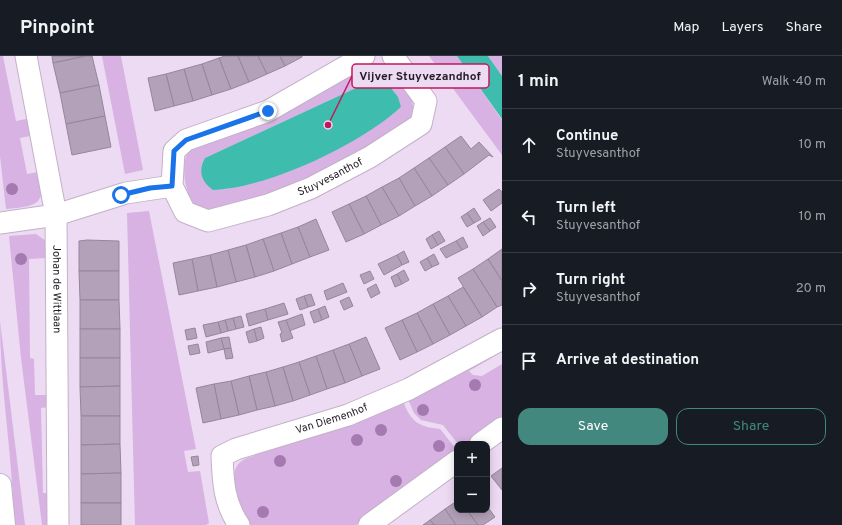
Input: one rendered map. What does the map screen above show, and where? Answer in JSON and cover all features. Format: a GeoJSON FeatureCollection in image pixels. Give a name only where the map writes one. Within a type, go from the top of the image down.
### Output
{"type":"FeatureCollection","features":[{"type":"Feature","properties":{"kind":"street","name":"Johan de Wittlaan"},"geometry":{"type":"LineString","coordinates":[[26,56],[56,215],[58,525]]}},
{"type":"Feature","properties":{"kind":"street","name":"Stuyvesanthof"},"geometry":{"type":"LineString","coordinates":[[364,56],[268,111],[186,140],[174,151],[172,186],[185,212],[208,221],[268,205],[311,188],[370,157],[421,124],[426,101],[392,56]]}},
{"type":"Feature","properties":{"kind":"street"},"geometry":{"type":"LineString","coordinates":[[0,224],[56,215],[126,193],[172,186]]}},
{"type":"Feature","properties":{"kind":"street","name":"Van Diemenhof"},"geometry":{"type":"LineString","coordinates":[[239,525],[232,514],[223,485],[222,456],[236,449],[348,415],[409,389],[502,339]]}},
{"type":"Feature","properties":{"kind":"street"},"geometry":{"type":"LineString","coordinates":[[484,441],[502,428]]}},
{"type":"Feature","properties":{"kind":"street"},"geometry":{"type":"LineString","coordinates":[[369,525],[454,463]]}},
{"type":"Feature","properties":{"kind":"street"},"geometry":{"type":"LineString","coordinates":[[0,485],[0,502],[4,525]]}},
{"type":"Feature","properties":{"kind":"shaded area"},"geometry":{"type":"Polygon","coordinates":[[[0,56],[3,56],[16,121],[31,118],[35,135],[20,138],[27,174],[43,171],[42,191],[40,197],[37,202],[26,207],[6,209],[0,156],[0,56]]]}},
{"type":"Feature","properties":{"kind":"shaded area"},"geometry":{"type":"Polygon","coordinates":[[[102,56],[121,56],[143,170],[125,174],[102,56]]]}},
{"type":"Feature","properties":{"kind":"shaded area"},"geometry":{"type":"Polygon","coordinates":[[[429,56],[457,56],[502,120],[502,155],[429,56]]]}},
{"type":"Feature","properties":{"kind":"shaded area"},"geometry":{"type":"Polygon","coordinates":[[[457,56],[488,56],[502,76],[502,119],[457,56]]]}},
{"type":"Feature","properties":{"kind":"shaded area"},"geometry":{"type":"Polygon","coordinates":[[[488,56],[502,56],[502,76],[488,56]]]}},
{"type":"Feature","properties":{"kind":"shaded area"},"geometry":{"type":"Polygon","coordinates":[[[371,66],[382,67],[388,70],[412,100],[414,112],[408,124],[316,176],[272,194],[206,211],[195,205],[186,188],[184,166],[187,154],[195,144],[356,71],[358,74],[371,66]],[[383,78],[371,81],[205,158],[209,187],[213,190],[227,189],[362,135],[401,107],[383,78]]]}},
{"type":"Feature","properties":{"kind":"shaded area"},"geometry":{"type":"Polygon","coordinates":[[[383,78],[398,97],[401,107],[384,121],[338,149],[313,162],[286,173],[235,187],[213,190],[203,180],[201,172],[205,158],[371,81],[383,78]]]}},
{"type":"Feature","properties":{"kind":"shaded area"},"geometry":{"type":"Polygon","coordinates":[[[149,211],[196,449],[184,451],[188,472],[200,471],[209,523],[206,525],[135,525],[127,213],[149,211]]]}},
{"type":"Feature","properties":{"kind":"shaded area"},"geometry":{"type":"Polygon","coordinates":[[[36,234],[46,241],[46,258],[29,259],[30,358],[34,359],[35,395],[47,395],[48,407],[41,408],[43,493],[50,493],[49,525],[42,525],[21,358],[9,236],[36,234]]]}},
{"type":"Feature","properties":{"kind":"shaded area"},"geometry":{"type":"Polygon","coordinates":[[[0,321],[25,525],[14,525],[2,372],[0,321]]]}},
{"type":"Feature","properties":{"kind":"shaded area"},"geometry":{"type":"Polygon","coordinates":[[[502,350],[502,352],[469,371],[473,375],[482,376],[502,364],[502,419],[472,441],[456,441],[443,425],[421,420],[414,413],[408,399],[502,350]]]}},
{"type":"Feature","properties":{"kind":"shaded area"},"geometry":{"type":"Polygon","coordinates":[[[403,401],[413,419],[426,427],[440,429],[454,446],[454,455],[356,525],[246,525],[230,483],[234,481],[235,471],[238,464],[249,457],[254,456],[254,453],[403,401]]]}},
{"type":"Feature","properties":{"kind":"building"},"geometry":{"type":"Polygon","coordinates":[[[52,56],[86,56],[53,63],[52,56]]]}},
{"type":"Feature","properties":{"kind":"building"},"geometry":{"type":"Polygon","coordinates":[[[92,56],[99,85],[60,93],[53,63],[92,56]]]}},
{"type":"Feature","properties":{"kind":"building"},"geometry":{"type":"Polygon","coordinates":[[[225,56],[238,56],[249,82],[231,89],[219,58],[225,56]]]}},
{"type":"Feature","properties":{"kind":"building"},"geometry":{"type":"Polygon","coordinates":[[[238,56],[258,56],[267,74],[249,82],[238,56]]]}},
{"type":"Feature","properties":{"kind":"building"},"geometry":{"type":"Polygon","coordinates":[[[258,56],[280,56],[285,66],[267,74],[258,56]]]}},
{"type":"Feature","properties":{"kind":"building"},"geometry":{"type":"Polygon","coordinates":[[[280,56],[302,56],[302,57],[285,66],[280,56]]]}},
{"type":"Feature","properties":{"kind":"building"},"geometry":{"type":"Polygon","coordinates":[[[219,58],[231,89],[212,95],[202,64],[219,58]]]}},
{"type":"Feature","properties":{"kind":"building"},"geometry":{"type":"Polygon","coordinates":[[[202,64],[212,95],[193,101],[184,69],[202,64]]]}},
{"type":"Feature","properties":{"kind":"building"},"geometry":{"type":"Polygon","coordinates":[[[184,69],[193,101],[174,106],[166,74],[184,69]]]}},
{"type":"Feature","properties":{"kind":"building"},"geometry":{"type":"Polygon","coordinates":[[[166,74],[174,106],[155,111],[148,78],[166,74]]]}},
{"type":"Feature","properties":{"kind":"building"},"geometry":{"type":"Polygon","coordinates":[[[99,85],[105,116],[66,124],[60,93],[99,85]]]}},
{"type":"Feature","properties":{"kind":"building"},"geometry":{"type":"Polygon","coordinates":[[[105,116],[111,147],[72,155],[66,124],[105,116]]]}},
{"type":"Feature","properties":{"kind":"building"},"geometry":{"type":"Polygon","coordinates":[[[461,136],[471,149],[479,142],[493,157],[489,155],[464,174],[445,147],[461,136]]]}},
{"type":"Feature","properties":{"kind":"building"},"geometry":{"type":"Polygon","coordinates":[[[445,147],[464,174],[448,185],[429,158],[445,147]]]}},
{"type":"Feature","properties":{"kind":"building"},"geometry":{"type":"Polygon","coordinates":[[[429,158],[448,185],[432,196],[414,168],[429,158]]]}},
{"type":"Feature","properties":{"kind":"building"},"geometry":{"type":"Polygon","coordinates":[[[414,168],[432,196],[415,206],[399,178],[414,168]]]}},
{"type":"Feature","properties":{"kind":"building"},"geometry":{"type":"Polygon","coordinates":[[[399,178],[415,206],[399,216],[382,187],[399,178]]]}},
{"type":"Feature","properties":{"kind":"building"},"geometry":{"type":"Polygon","coordinates":[[[382,187],[399,216],[381,225],[366,196],[382,187]]]}},
{"type":"Feature","properties":{"kind":"building"},"geometry":{"type":"Polygon","coordinates":[[[499,189],[502,192],[502,203],[491,211],[483,200],[499,189]]]}},
{"type":"Feature","properties":{"kind":"building"},"geometry":{"type":"Polygon","coordinates":[[[366,196],[381,225],[364,234],[349,204],[366,196]]]}},
{"type":"Feature","properties":{"kind":"building"},"geometry":{"type":"Polygon","coordinates":[[[349,204],[364,234],[346,242],[332,212],[349,204]]]}},
{"type":"Feature","properties":{"kind":"building"},"geometry":{"type":"Polygon","coordinates":[[[474,208],[481,219],[474,223],[467,213],[474,208]]]}},
{"type":"Feature","properties":{"kind":"building"},"geometry":{"type":"Polygon","coordinates":[[[467,213],[474,223],[467,227],[461,217],[467,213]]]}},
{"type":"Feature","properties":{"kind":"building"},"geometry":{"type":"Polygon","coordinates":[[[490,218],[496,227],[490,231],[483,222],[490,218]]]}},
{"type":"Feature","properties":{"kind":"building"},"geometry":{"type":"Polygon","coordinates":[[[316,219],[329,250],[310,257],[298,227],[316,219]]]}},
{"type":"Feature","properties":{"kind":"building"},"geometry":{"type":"Polygon","coordinates":[[[483,222],[490,231],[483,236],[477,226],[483,222]]]}},
{"type":"Feature","properties":{"kind":"building"},"geometry":{"type":"Polygon","coordinates":[[[298,227],[310,257],[292,264],[281,233],[298,227]]]}},
{"type":"Feature","properties":{"kind":"building"},"geometry":{"type":"Polygon","coordinates":[[[439,231],[445,241],[438,245],[432,235],[439,231]]]}},
{"type":"Feature","properties":{"kind":"building"},"geometry":{"type":"Polygon","coordinates":[[[281,233],[292,264],[274,271],[263,239],[281,233]]]}},
{"type":"Feature","properties":{"kind":"building"},"geometry":{"type":"Polygon","coordinates":[[[432,235],[438,245],[431,249],[426,239],[432,235]]]}},
{"type":"Feature","properties":{"kind":"building"},"geometry":{"type":"Polygon","coordinates":[[[463,237],[468,247],[462,250],[456,241],[463,237]]]}},
{"type":"Feature","properties":{"kind":"building"},"geometry":{"type":"Polygon","coordinates":[[[263,239],[274,271],[255,277],[246,245],[263,239]]]}},
{"type":"Feature","properties":{"kind":"building"},"geometry":{"type":"Polygon","coordinates":[[[79,241],[119,241],[119,271],[79,271],[79,241]]]}},
{"type":"Feature","properties":{"kind":"building"},"geometry":{"type":"Polygon","coordinates":[[[456,241],[462,250],[446,258],[440,249],[456,241]]]}},
{"type":"Feature","properties":{"kind":"building"},"geometry":{"type":"Polygon","coordinates":[[[246,245],[255,277],[236,282],[228,250],[246,245]]]}},
{"type":"Feature","properties":{"kind":"building"},"geometry":{"type":"Polygon","coordinates":[[[502,249],[502,281],[488,259],[502,249]]]}},
{"type":"Feature","properties":{"kind":"building"},"geometry":{"type":"Polygon","coordinates":[[[228,250],[236,282],[217,287],[210,255],[228,250]]]}},
{"type":"Feature","properties":{"kind":"building"},"geometry":{"type":"Polygon","coordinates":[[[404,251],[409,262],[402,265],[397,255],[404,251]]]}},
{"type":"Feature","properties":{"kind":"building"},"geometry":{"type":"Polygon","coordinates":[[[434,254],[439,264],[432,267],[427,258],[434,254]]]}},
{"type":"Feature","properties":{"kind":"building"},"geometry":{"type":"Polygon","coordinates":[[[210,255],[217,287],[198,291],[192,259],[210,255]]]}},
{"type":"Feature","properties":{"kind":"building"},"geometry":{"type":"Polygon","coordinates":[[[397,255],[402,265],[384,275],[378,264],[397,255]]]}},
{"type":"Feature","properties":{"kind":"building"},"geometry":{"type":"Polygon","coordinates":[[[427,258],[432,267],[425,271],[420,262],[427,258]]]}},
{"type":"Feature","properties":{"kind":"building"},"geometry":{"type":"Polygon","coordinates":[[[192,259],[198,291],[179,295],[173,263],[192,259]]]}},
{"type":"Feature","properties":{"kind":"building"},"geometry":{"type":"Polygon","coordinates":[[[488,259],[502,281],[502,305],[497,307],[473,269],[488,259]]]}},
{"type":"Feature","properties":{"kind":"building"},"geometry":{"type":"Polygon","coordinates":[[[473,269],[497,307],[482,317],[458,278],[473,269]]]}},
{"type":"Feature","properties":{"kind":"building"},"geometry":{"type":"Polygon","coordinates":[[[404,270],[409,280],[402,284],[397,274],[404,270]]]}},
{"type":"Feature","properties":{"kind":"building"},"geometry":{"type":"Polygon","coordinates":[[[79,271],[119,271],[119,300],[80,300],[79,271]]]}},
{"type":"Feature","properties":{"kind":"building"},"geometry":{"type":"Polygon","coordinates":[[[370,271],[374,279],[364,284],[360,275],[370,271]]]}},
{"type":"Feature","properties":{"kind":"building"},"geometry":{"type":"Polygon","coordinates":[[[397,274],[402,284],[395,287],[391,277],[397,274]]]}},
{"type":"Feature","properties":{"kind":"building"},"geometry":{"type":"Polygon","coordinates":[[[343,283],[347,292],[327,300],[324,291],[343,283]]]}},
{"type":"Feature","properties":{"kind":"building"},"geometry":{"type":"Polygon","coordinates":[[[376,284],[380,293],[371,298],[367,289],[376,284]]]}},
{"type":"Feature","properties":{"kind":"building"},"geometry":{"type":"Polygon","coordinates":[[[463,287],[482,317],[466,326],[448,296],[463,287]]]}},
{"type":"Feature","properties":{"kind":"building"},"geometry":{"type":"Polygon","coordinates":[[[311,294],[315,305],[308,307],[304,296],[311,294]]]}},
{"type":"Feature","properties":{"kind":"building"},"geometry":{"type":"Polygon","coordinates":[[[304,296],[308,307],[300,310],[296,299],[304,296]]]}},
{"type":"Feature","properties":{"kind":"building"},"geometry":{"type":"Polygon","coordinates":[[[448,296],[466,326],[450,335],[433,304],[448,296]]]}},
{"type":"Feature","properties":{"kind":"building"},"geometry":{"type":"Polygon","coordinates":[[[349,297],[353,306],[344,310],[340,301],[349,297]]]}},
{"type":"Feature","properties":{"kind":"building"},"geometry":{"type":"Polygon","coordinates":[[[80,300],[119,300],[120,329],[80,329],[80,300]]]}},
{"type":"Feature","properties":{"kind":"building"},"geometry":{"type":"Polygon","coordinates":[[[284,303],[288,314],[268,320],[265,309],[284,303]]]}},
{"type":"Feature","properties":{"kind":"building"},"geometry":{"type":"Polygon","coordinates":[[[433,304],[450,335],[433,344],[417,313],[433,304]]]}},
{"type":"Feature","properties":{"kind":"building"},"geometry":{"type":"Polygon","coordinates":[[[325,306],[329,317],[322,320],[318,309],[325,306]]]}},
{"type":"Feature","properties":{"kind":"building"},"geometry":{"type":"Polygon","coordinates":[[[265,309],[268,320],[249,326],[246,314],[265,309]]]}},
{"type":"Feature","properties":{"kind":"building"},"geometry":{"type":"Polygon","coordinates":[[[318,309],[322,320],[314,323],[310,312],[318,309]]]}},
{"type":"Feature","properties":{"kind":"building"},"geometry":{"type":"Polygon","coordinates":[[[417,313],[433,344],[417,352],[402,320],[417,313]]]}},
{"type":"Feature","properties":{"kind":"building"},"geometry":{"type":"Polygon","coordinates":[[[302,314],[305,325],[289,331],[286,320],[302,314]]]}},
{"type":"Feature","properties":{"kind":"building"},"geometry":{"type":"Polygon","coordinates":[[[241,316],[244,327],[236,329],[233,318],[241,316]]]}},
{"type":"Feature","properties":{"kind":"building"},"geometry":{"type":"Polygon","coordinates":[[[233,318],[236,329],[228,331],[225,320],[233,318]]]}},
{"type":"Feature","properties":{"kind":"building"},"geometry":{"type":"Polygon","coordinates":[[[225,320],[228,331],[221,333],[218,322],[225,320]]]}},
{"type":"Feature","properties":{"kind":"building"},"geometry":{"type":"Polygon","coordinates":[[[286,320],[293,338],[282,342],[280,334],[282,333],[278,322],[286,320]]]}},
{"type":"Feature","properties":{"kind":"building"},"geometry":{"type":"Polygon","coordinates":[[[402,320],[417,352],[400,360],[385,328],[402,320]]]}},
{"type":"Feature","properties":{"kind":"building"},"geometry":{"type":"Polygon","coordinates":[[[218,322],[221,333],[206,337],[203,325],[218,322]]]}},
{"type":"Feature","properties":{"kind":"building"},"geometry":{"type":"Polygon","coordinates":[[[261,327],[264,338],[257,341],[254,329],[261,327]]]}},
{"type":"Feature","properties":{"kind":"building"},"geometry":{"type":"Polygon","coordinates":[[[195,328],[197,338],[187,340],[185,330],[195,328]]]}},
{"type":"Feature","properties":{"kind":"building"},"geometry":{"type":"Polygon","coordinates":[[[80,329],[120,329],[120,358],[80,358],[80,329]]]}},
{"type":"Feature","properties":{"kind":"building"},"geometry":{"type":"Polygon","coordinates":[[[254,329],[257,341],[249,343],[246,332],[254,329]]]}},
{"type":"Feature","properties":{"kind":"building"},"geometry":{"type":"Polygon","coordinates":[[[229,337],[231,348],[224,349],[221,338],[229,337]]]}},
{"type":"Feature","properties":{"kind":"building"},"geometry":{"type":"Polygon","coordinates":[[[366,337],[380,369],[362,376],[349,344],[366,337]]]}},
{"type":"Feature","properties":{"kind":"building"},"geometry":{"type":"Polygon","coordinates":[[[221,338],[224,349],[208,353],[206,342],[221,338]]]}},
{"type":"Feature","properties":{"kind":"building"},"geometry":{"type":"Polygon","coordinates":[[[198,344],[200,353],[190,355],[188,346],[198,344]]]}},
{"type":"Feature","properties":{"kind":"building"},"geometry":{"type":"Polygon","coordinates":[[[349,344],[362,376],[345,383],[333,350],[349,344]]]}},
{"type":"Feature","properties":{"kind":"building"},"geometry":{"type":"Polygon","coordinates":[[[231,348],[233,358],[226,359],[224,349],[231,348]]]}},
{"type":"Feature","properties":{"kind":"building"},"geometry":{"type":"Polygon","coordinates":[[[333,350],[345,383],[327,389],[316,356],[333,350]]]}},
{"type":"Feature","properties":{"kind":"building"},"geometry":{"type":"Polygon","coordinates":[[[316,356],[327,389],[310,395],[299,362],[316,356]]]}},
{"type":"Feature","properties":{"kind":"building"},"geometry":{"type":"Polygon","coordinates":[[[80,358],[120,358],[120,386],[80,387],[80,358]]]}},
{"type":"Feature","properties":{"kind":"building"},"geometry":{"type":"Polygon","coordinates":[[[299,362],[310,395],[293,401],[283,367],[299,362]]]}},
{"type":"Feature","properties":{"kind":"building"},"geometry":{"type":"Polygon","coordinates":[[[283,367],[293,401],[275,406],[266,372],[283,367]]]}},
{"type":"Feature","properties":{"kind":"building"},"geometry":{"type":"Polygon","coordinates":[[[266,372],[275,406],[257,410],[249,376],[266,372]]]}},
{"type":"Feature","properties":{"kind":"building"},"geometry":{"type":"Polygon","coordinates":[[[249,376],[257,410],[239,415],[231,381],[249,376]]]}},
{"type":"Feature","properties":{"kind":"building"},"geometry":{"type":"Polygon","coordinates":[[[231,381],[239,415],[221,419],[214,384],[231,381]]]}},
{"type":"Feature","properties":{"kind":"building"},"geometry":{"type":"Polygon","coordinates":[[[214,384],[221,419],[203,423],[196,388],[214,384]]]}},
{"type":"Feature","properties":{"kind":"building"},"geometry":{"type":"Polygon","coordinates":[[[120,386],[120,416],[81,416],[80,387],[120,386]]]}},
{"type":"Feature","properties":{"kind":"building"},"geometry":{"type":"Polygon","coordinates":[[[81,416],[120,416],[120,444],[81,445],[81,416]]]}},
{"type":"Feature","properties":{"kind":"building"},"geometry":{"type":"Polygon","coordinates":[[[120,444],[121,473],[81,474],[81,445],[120,444]]]}},
{"type":"Feature","properties":{"kind":"building"},"geometry":{"type":"Polygon","coordinates":[[[198,456],[199,465],[193,466],[191,457],[198,456]]]}},
{"type":"Feature","properties":{"kind":"building"},"geometry":{"type":"Polygon","coordinates":[[[502,468],[502,490],[491,476],[502,468]]]}},
{"type":"Feature","properties":{"kind":"building"},"geometry":{"type":"Polygon","coordinates":[[[121,473],[121,503],[81,503],[81,474],[121,473]]]}},
{"type":"Feature","properties":{"kind":"building"},"geometry":{"type":"Polygon","coordinates":[[[81,503],[121,503],[121,525],[81,525],[81,503]]]}},
{"type":"Feature","properties":{"kind":"building"},"geometry":{"type":"Polygon","coordinates":[[[454,503],[454,513],[469,513],[478,525],[456,525],[445,509],[454,503]]]}},
{"type":"Feature","properties":{"kind":"building"},"geometry":{"type":"Polygon","coordinates":[[[445,509],[456,525],[434,525],[430,520],[445,509]]]}},
{"type":"Feature","properties":{"kind":"building"},"geometry":{"type":"Polygon","coordinates":[[[490,510],[495,517],[483,525],[478,525],[469,513],[490,513],[490,510]]]}},
{"type":"Feature","properties":{"kind":"building"},"geometry":{"type":"Polygon","coordinates":[[[430,520],[434,525],[423,525],[430,520]]]}},
{"type":"Feature","properties":{"kind":"place","name":"Vijver Stuyvezandhof"},"geometry":{"type":"Point","coordinates":[328,125]}},
{"type":"Feature","properties":{"kind":"route"},"geometry":{"type":"LineString","coordinates":[[121,195],[150,188],[172,186],[174,151],[186,140],[268,111]]}}]}
